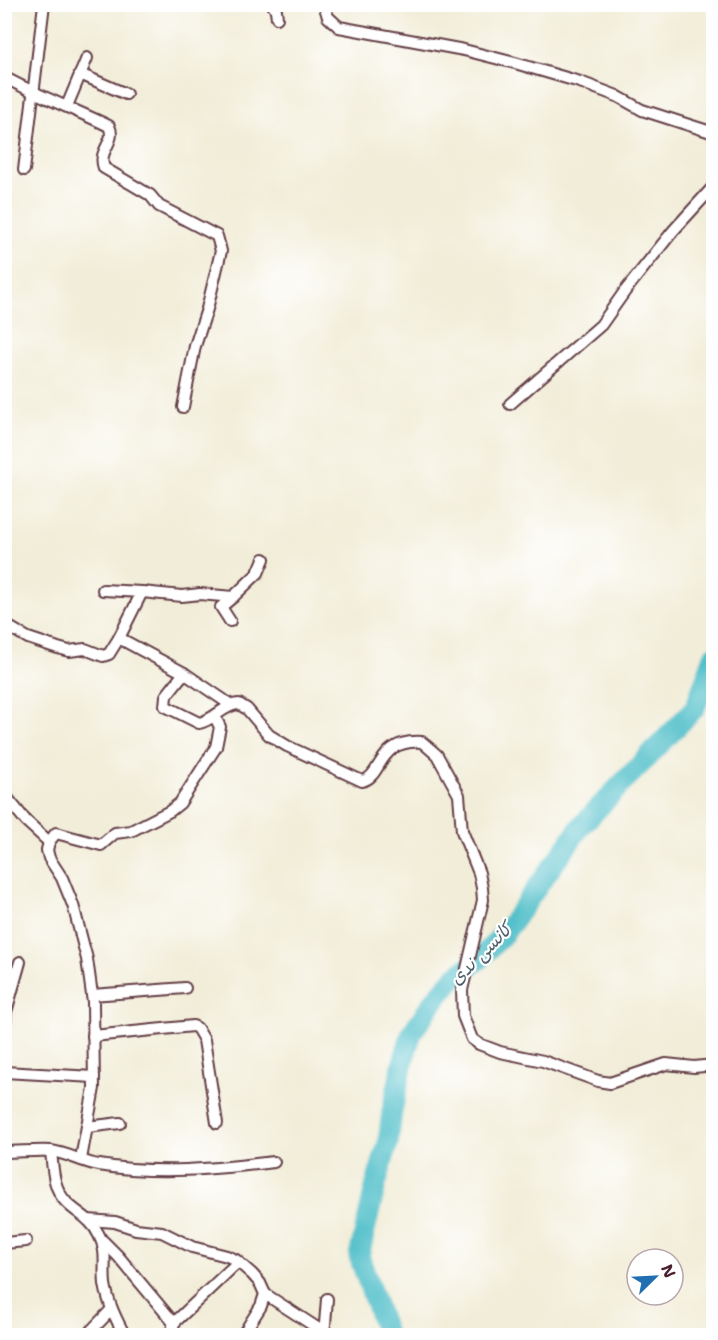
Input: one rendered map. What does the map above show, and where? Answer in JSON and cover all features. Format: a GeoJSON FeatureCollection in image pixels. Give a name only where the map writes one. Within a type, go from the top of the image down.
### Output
{"type":"FeatureCollection","features":[{"type":"Feature","properties":{"kind":"street"},"geometry":{"type":"LineString","coordinates":[[24,170],[44,4]]}},
{"type":"Feature","properties":{"kind":"street"},"geometry":{"type":"LineString","coordinates":[[272,4],[277,18]]}},
{"type":"Feature","properties":{"kind":"street"},"geometry":{"type":"LineString","coordinates":[[324,4],[328,17],[339,27],[464,50],[515,63],[580,82],[616,96],[642,110],[714,133]]}},
{"type":"Feature","properties":{"kind":"street"},"geometry":{"type":"LineString","coordinates":[[67,105],[87,58]]}},
{"type":"Feature","properties":{"kind":"street"},"geometry":{"type":"LineString","coordinates":[[80,74],[126,94]]}},
{"type":"Feature","properties":{"kind":"street"},"geometry":{"type":"LineString","coordinates":[[4,76],[33,93],[67,105],[109,126],[111,130],[108,143],[101,158],[104,168],[150,195],[159,206],[219,239],[221,251],[207,309],[195,346],[183,408]]}},
{"type":"Feature","properties":{"kind":"street"},"geometry":{"type":"LineString","coordinates":[[510,404],[601,325],[673,231],[714,186]]}},
{"type":"Feature","properties":{"kind":"street"},"geometry":{"type":"LineString","coordinates":[[230,621],[221,607],[258,573],[264,559]]}},
{"type":"Feature","properties":{"kind":"street"},"geometry":{"type":"LineString","coordinates":[[103,590],[234,597]]}},
{"type":"Feature","properties":{"kind":"street"},"geometry":{"type":"LineString","coordinates":[[4,624],[28,638],[58,648],[69,651],[85,649],[104,656],[109,654],[119,638],[142,592]]}},
{"type":"Feature","properties":{"kind":"street"},"geometry":{"type":"LineString","coordinates":[[119,638],[184,673],[231,705]]}},
{"type":"Feature","properties":{"kind":"street"},"geometry":{"type":"LineString","coordinates":[[184,673],[166,696],[165,706],[195,723],[203,723],[231,705],[243,705],[266,733],[287,746],[362,781],[371,777],[384,754],[404,744],[422,742],[437,755],[459,795],[462,831],[482,888],[483,900],[462,990],[463,1016],[472,1039],[490,1050],[543,1062],[610,1083],[666,1064],[694,1067],[714,1065]]}},
{"type":"Feature","properties":{"kind":"street"},"geometry":{"type":"LineString","coordinates":[[81,1158],[93,1095],[92,995],[87,959],[73,905],[62,878],[49,858],[47,850],[49,842],[56,833],[101,845],[114,833],[131,831],[170,811],[180,803],[216,747],[220,727],[215,717]]}},
{"type":"Feature","properties":{"kind":"street"},"geometry":{"type":"LineString","coordinates":[[4,794],[26,821],[49,842]]}},
{"type":"Feature","properties":{"kind":"street"},"geometry":{"type":"LineString","coordinates":[[4,1038],[6,1012],[20,962]]}},
{"type":"Feature","properties":{"kind":"street"},"geometry":{"type":"LineString","coordinates":[[92,995],[184,988]]}},
{"type":"Feature","properties":{"kind":"street"},"geometry":{"type":"LineString","coordinates":[[93,1036],[193,1026],[197,1028],[204,1040],[217,1123]]}},
{"type":"Feature","properties":{"kind":"street"},"geometry":{"type":"LineString","coordinates":[[4,1072],[94,1077]]}},
{"type":"Feature","properties":{"kind":"street"},"geometry":{"type":"LineString","coordinates":[[87,1126],[120,1123]]}},
{"type":"Feature","properties":{"kind":"street"},"geometry":{"type":"LineString","coordinates":[[51,1151],[54,1183],[68,1204],[88,1220],[101,1239],[174,1323]]}},
{"type":"Feature","properties":{"kind":"street"},"geometry":{"type":"LineString","coordinates":[[4,1152],[51,1151],[81,1158],[98,1165],[173,1171],[210,1170],[274,1162]]}},
{"type":"Feature","properties":{"kind":"street"},"geometry":{"type":"LineString","coordinates":[[88,1220],[115,1222],[136,1229],[162,1232],[192,1247],[227,1256],[238,1262],[260,1282],[265,1294],[325,1334]]}},
{"type":"Feature","properties":{"kind":"street"},"geometry":{"type":"LineString","coordinates":[[101,1239],[105,1250],[105,1283],[111,1310],[125,1335]]}},
{"type":"Feature","properties":{"kind":"street"},"geometry":{"type":"LineString","coordinates":[[4,1243],[26,1241]]}},
{"type":"Feature","properties":{"kind":"street"},"geometry":{"type":"LineString","coordinates":[[170,1335],[174,1323],[238,1262]]}},
{"type":"Feature","properties":{"kind":"street"},"geometry":{"type":"LineString","coordinates":[[242,1335],[261,1306],[265,1294]]}},
{"type":"Feature","properties":{"kind":"street"},"geometry":{"type":"LineString","coordinates":[[325,1334],[327,1299]]}},
{"type":"Feature","properties":{"kind":"street"},"geometry":{"type":"LineString","coordinates":[[86,1335],[111,1310]]}},
{"type":"Feature","properties":{"kind":"waterway","name":"کانسی ندی"},"geometry":{"type":"LineString","coordinates":[[387,1336],[359,1256],[388,1143],[392,1111],[412,1032],[437,997],[457,975],[480,959],[506,931],[581,826],[695,708],[714,656]]}}]}
